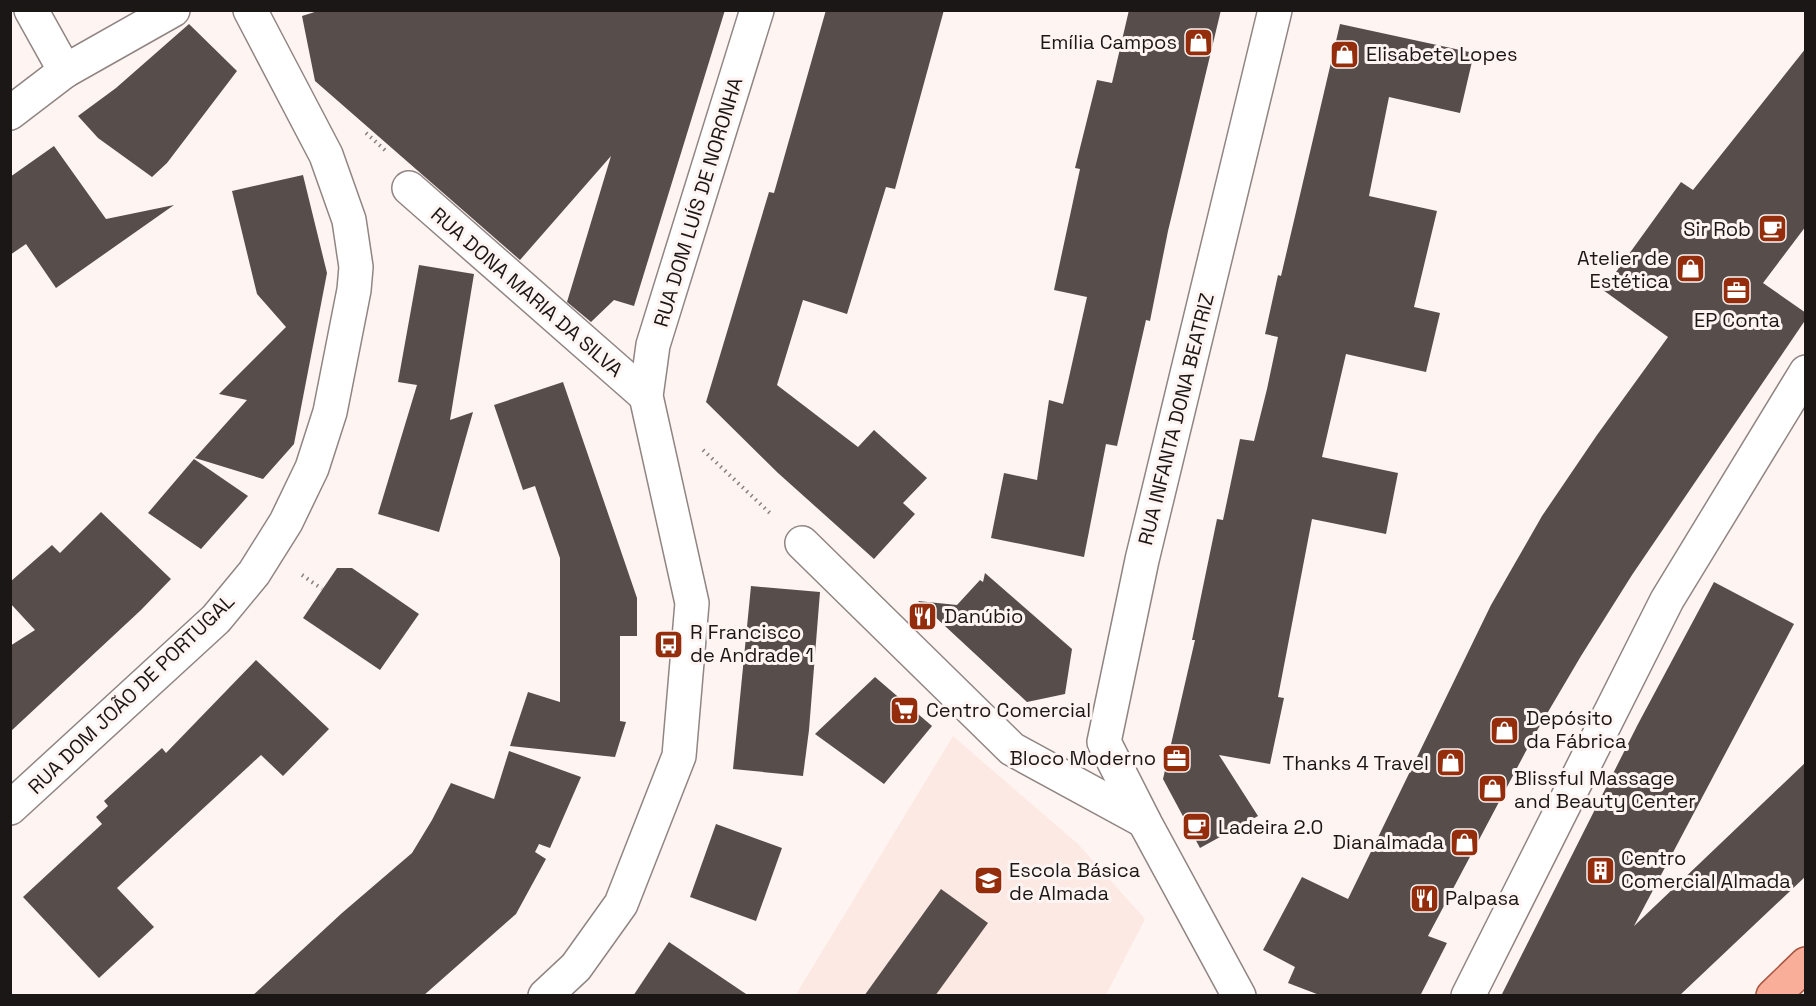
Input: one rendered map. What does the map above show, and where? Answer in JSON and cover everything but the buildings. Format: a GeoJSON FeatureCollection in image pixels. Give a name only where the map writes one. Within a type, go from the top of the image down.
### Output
{"type":"FeatureCollection","features":[{"type":"Feature","properties":{"kind":"main road"},"geometry":{"type":"LineString","coordinates":[[1773,996],[1806,964]]}},
{"type":"Feature","properties":{"kind":"street"},"geometry":{"type":"LineString","coordinates":[[31,10],[65,71]]}},
{"type":"Feature","properties":{"kind":"street"},"geometry":{"type":"LineString","coordinates":[[10,113],[65,71],[173,10]]}},
{"type":"Feature","properties":{"kind":"street","name":"RUA DOM JOÃO DE PORTUGAL"},"geometry":{"type":"LineString","coordinates":[[10,808],[216,619],[254,573],[286,522],[312,468],[330,412],[354,290],[356,267],[349,220],[326,155],[250,10]]}},
{"type":"Feature","properties":{"kind":"street","name":"RUA DOM LUÍS DE NORONHA"},"geometry":{"type":"LineString","coordinates":[[646,396],[653,345],[757,10]]}},
{"type":"Feature","properties":{"kind":"street","name":"RUA INFANTA DONA BEATRIZ"},"geometry":{"type":"LineString","coordinates":[[1144,821],[1104,742],[1142,560],[1275,10]]}},
{"type":"Feature","properties":{"kind":"street","name":"RUA DONA MARIA DA SILVA"},"geometry":{"type":"LineString","coordinates":[[409,188],[646,396]]}},
{"type":"Feature","properties":{"kind":"street"},"geometry":{"type":"LineString","coordinates":[[1468,996],[1667,600],[1806,372]]}},
{"type":"Feature","properties":{"kind":"street"},"geometry":{"type":"LineString","coordinates":[[545,996],[576,967],[621,904],[679,756],[692,603],[646,396]]}},
{"type":"Feature","properties":{"kind":"street"},"geometry":{"type":"LineString","coordinates":[[802,543],[1012,749],[1144,821],[1239,996]]}},
{"type":"Feature","properties":{"kind":"path"},"geometry":{"type":"LineString","coordinates":[[366,133],[389,153]]}},
{"type":"Feature","properties":{"kind":"path"},"geometry":{"type":"LineString","coordinates":[[702,449],[802,543]]}},
{"type":"Feature","properties":{"kind":"path"},"geometry":{"type":"LineString","coordinates":[[295,571],[322,589]]}},
{"type":"Feature","properties":{"kind":"shaded area","name":"Escola Básica de Almada"},"geometry":{"type":"Polygon","coordinates":[[[953,736],[1078,844],[1145,919],[1106,995],[795,996],[953,736]]]}},
{"type":"Feature","properties":{"kind":"place","name":"Emília Campos"},"geometry":{"type":"Point","coordinates":[1198,42]}},
{"type":"Feature","properties":{"kind":"place","name":"Elisabete Lopes"},"geometry":{"type":"Point","coordinates":[1345,54]}},
{"type":"Feature","properties":{"kind":"place","name":"Sir Rob"},"geometry":{"type":"Point","coordinates":[1772,229]}},
{"type":"Feature","properties":{"kind":"place","name":"Atelier de Estética"},"geometry":{"type":"Point","coordinates":[1690,269]}},
{"type":"Feature","properties":{"kind":"place","name":"EP Conta"},"geometry":{"type":"Point","coordinates":[1737,290]}},
{"type":"Feature","properties":{"kind":"place","name":"Danúbio"},"geometry":{"type":"Point","coordinates":[923,616]}},
{"type":"Feature","properties":{"kind":"place","name":"R Francisco de Andrade 1"},"geometry":{"type":"Point","coordinates":[669,644]}},
{"type":"Feature","properties":{"kind":"place","name":"Centro Comercial"},"geometry":{"type":"Point","coordinates":[905,710]}},
{"type":"Feature","properties":{"kind":"place","name":"Depósito da Fábrica"},"geometry":{"type":"Point","coordinates":[1505,730]}},
{"type":"Feature","properties":{"kind":"place","name":"Bloco Moderno"},"geometry":{"type":"Point","coordinates":[1177,758]}},
{"type":"Feature","properties":{"kind":"place","name":"Thanks 4 Travel"},"geometry":{"type":"Point","coordinates":[1450,763]}},
{"type":"Feature","properties":{"kind":"place","name":"Blissful Massage and Beauty Center"},"geometry":{"type":"Point","coordinates":[1493,789]}},
{"type":"Feature","properties":{"kind":"place","name":"Ladeira 2.0"},"geometry":{"type":"Point","coordinates":[1197,827]}},
{"type":"Feature","properties":{"kind":"place","name":"Dianalmada"},"geometry":{"type":"Point","coordinates":[1465,842]}},
{"type":"Feature","properties":{"kind":"place","name":"Centro Comercial Almada"},"geometry":{"type":"Point","coordinates":[1600,870]}},
{"type":"Feature","properties":{"kind":"place","name":"Escola Básica de Almada"},"geometry":{"type":"Point","coordinates":[988,881]}},
{"type":"Feature","properties":{"kind":"place","name":"Palpasa"},"geometry":{"type":"Point","coordinates":[1424,898]}}]}
